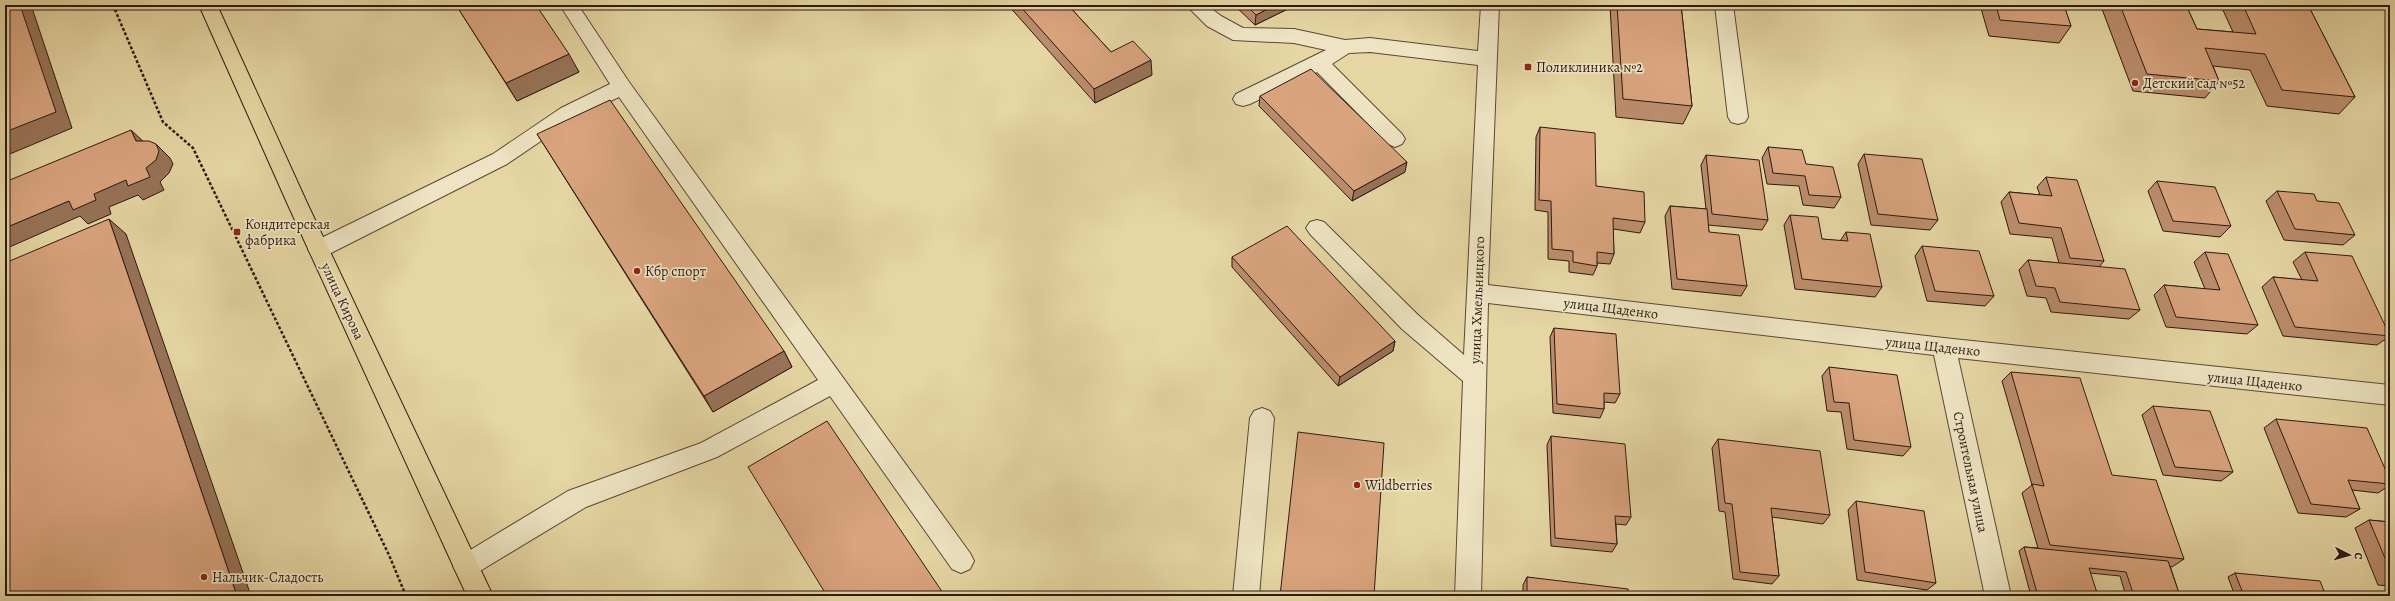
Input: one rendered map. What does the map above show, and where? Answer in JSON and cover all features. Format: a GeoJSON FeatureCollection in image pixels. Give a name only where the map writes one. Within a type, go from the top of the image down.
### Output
{"type":"FeatureCollection","features":[{"type":"Feature","properties":{"kind":"main road","name":"улица Кирова"},"geometry":{"type":"LineString","coordinates":[[208,5],[480,596]]}},
{"type":"Feature","properties":{"kind":"street"},"geometry":{"type":"LineString","coordinates":[[569,5],[582,28],[622,87],[961,561]]}},
{"type":"Feature","properties":{"kind":"street"},"geometry":{"type":"LineString","coordinates":[[1195,5],[1214,21],[1240,34],[1294,36],[1345,47],[1370,45],[1487,59]]}},
{"type":"Feature","properties":{"kind":"street","name":"улица Хмельницкого"},"geometry":{"type":"LineString","coordinates":[[1468,596],[1477,293],[1490,5]]}},
{"type":"Feature","properties":{"kind":"street"},"geometry":{"type":"LineString","coordinates":[[1724,5],[1738,117]]}},
{"type":"Feature","properties":{"kind":"street"},"geometry":{"type":"LineString","coordinates":[[1243,99],[1319,63],[1345,47]]}},
{"type":"Feature","properties":{"kind":"street"},"geometry":{"type":"LineString","coordinates":[[1319,63],[1395,139]]}},
{"type":"Feature","properties":{"kind":"street"},"geometry":{"type":"LineString","coordinates":[[319,249],[500,159],[568,113],[622,87]]}},
{"type":"Feature","properties":{"kind":"street"},"geometry":{"type":"LineString","coordinates":[[1317,228],[1410,322],[1474,377]]}},
{"type":"Feature","properties":{"kind":"street","name":"улица Щаденко"},"geometry":{"type":"LineString","coordinates":[[1477,293],[1944,347],[2390,395]]}},
{"type":"Feature","properties":{"kind":"street","name":"Строительная улица"},"geometry":{"type":"LineString","coordinates":[[1944,347],[1998,596]]}},
{"type":"Feature","properties":{"kind":"street"},"geometry":{"type":"LineString","coordinates":[[466,566],[577,499],[709,450],[834,383]]}},
{"type":"Feature","properties":{"kind":"street"},"geometry":{"type":"LineString","coordinates":[[1246,596],[1262,418]]}},
{"type":"Feature","properties":{"kind":"path"},"geometry":{"type":"LineString","coordinates":[[113,5],[163,122],[193,148],[389,555],[406,596]]}},
{"type":"Feature","properties":{"kind":"building"},"geometry":{"type":"Polygon","coordinates":[[[5,5],[20,5],[56,112],[5,132],[5,5]]]}},
{"type":"Feature","properties":{"kind":"building"},"geometry":{"type":"Polygon","coordinates":[[[456,5],[536,5],[569,54],[506,83],[456,5]]]}},
{"type":"Feature","properties":{"kind":"building"},"geometry":{"type":"Polygon","coordinates":[[[1019,5],[1068,5],[1111,52],[1133,41],[1151,60],[1094,89],[1019,5]]]}},
{"type":"Feature","properties":{"kind":"building"},"geometry":{"type":"Polygon","coordinates":[[[1246,5],[1275,5],[1256,15],[1246,5]]]}},
{"type":"Feature","properties":{"kind":"building"},"geometry":{"type":"Polygon","coordinates":[[[1617,5],[1681,5],[1692,106],[1623,99],[1617,5]]]}},
{"type":"Feature","properties":{"kind":"building"},"geometry":{"type":"Polygon","coordinates":[[[1996,5],[2064,5],[2071,26],[2000,20],[1996,5]]]}},
{"type":"Feature","properties":{"kind":"building"},"geometry":{"type":"Polygon","coordinates":[[[2120,5],[2186,5],[2197,29],[2256,34],[2243,5],[2308,5],[2355,97],[2282,90],[2265,54],[2205,48],[2219,81],[2147,74],[2120,5]]]}},
{"type":"Feature","properties":{"kind":"building"},"geometry":{"type":"Polygon","coordinates":[[[1311,69],[1407,162],[1354,191],[1260,96],[1311,69]]]}},
{"type":"Feature","properties":{"kind":"building"},"geometry":{"type":"Polygon","coordinates":[[[610,100],[784,351],[704,396],[537,134],[610,100]]]}},
{"type":"Feature","properties":{"kind":"building"},"geometry":{"type":"Polygon","coordinates":[[[1540,127],[1595,133],[1596,186],[1644,192],[1645,222],[1613,218],[1614,254],[1597,252],[1597,266],[1573,262],[1573,251],[1552,249],[1551,201],[1539,200],[1540,127]]]}},
{"type":"Feature","properties":{"kind":"building"},"geometry":{"type":"Polygon","coordinates":[[[131,130],[136,141],[149,141],[156,144],[159,151],[156,160],[146,168],[150,177],[128,186],[126,180],[94,194],[96,200],[73,210],[69,201],[5,228],[5,182],[131,130]]]}},
{"type":"Feature","properties":{"kind":"building"},"geometry":{"type":"Polygon","coordinates":[[[1768,147],[1802,150],[1806,164],[1833,167],[1841,197],[1809,195],[1805,176],[1773,173],[1768,147]]]}},
{"type":"Feature","properties":{"kind":"building"},"geometry":{"type":"Polygon","coordinates":[[[1864,154],[1922,159],[1938,220],[1878,214],[1864,154]]]}},
{"type":"Feature","properties":{"kind":"building"},"geometry":{"type":"Polygon","coordinates":[[[1706,155],[1759,160],[1768,220],[1712,214],[1706,155]]]}},
{"type":"Feature","properties":{"kind":"building"},"geometry":{"type":"Polygon","coordinates":[[[2046,177],[2077,180],[2104,261],[2070,258],[2061,228],[2019,223],[2009,192],[2052,196],[2046,177]]]}},
{"type":"Feature","properties":{"kind":"building"},"geometry":{"type":"Polygon","coordinates":[[[2157,181],[2215,187],[2231,226],[2173,221],[2157,181]]]}},
{"type":"Feature","properties":{"kind":"building"},"geometry":{"type":"Polygon","coordinates":[[[2277,191],[2314,194],[2317,201],[2339,203],[2355,235],[2295,229],[2277,191]]]}},
{"type":"Feature","properties":{"kind":"building"},"geometry":{"type":"Polygon","coordinates":[[[1670,206],[1707,209],[1709,232],[1739,235],[1747,286],[1677,279],[1670,206]]]}},
{"type":"Feature","properties":{"kind":"building"},"geometry":{"type":"Polygon","coordinates":[[[1790,215],[1818,217],[1822,239],[1848,241],[1846,232],[1870,234],[1882,287],[1802,279],[1790,215]]]}},
{"type":"Feature","properties":{"kind":"building"},"geometry":{"type":"Polygon","coordinates":[[[109,219],[237,596],[5,596],[5,263],[109,219]]]}},
{"type":"Feature","properties":{"kind":"building"},"geometry":{"type":"Polygon","coordinates":[[[1287,226],[1395,341],[1340,377],[1232,257],[1287,226]]]}},
{"type":"Feature","properties":{"kind":"building"},"geometry":{"type":"Polygon","coordinates":[[[1922,246],[1979,251],[1994,296],[1935,291],[1922,246]]]}},
{"type":"Feature","properties":{"kind":"building"},"geometry":{"type":"Polygon","coordinates":[[[2205,252],[2228,254],[2258,325],[2176,317],[2164,285],[2220,290],[2205,252]]]}},
{"type":"Feature","properties":{"kind":"building"},"geometry":{"type":"Polygon","coordinates":[[[2305,252],[2352,256],[2390,336],[2295,327],[2273,277],[2318,281],[2305,252]]]}},
{"type":"Feature","properties":{"kind":"building"},"geometry":{"type":"Polygon","coordinates":[[[2028,260],[2125,269],[2140,310],[2060,302],[2055,288],[2036,286],[2028,260]]]}},
{"type":"Feature","properties":{"kind":"building"},"geometry":{"type":"Polygon","coordinates":[[[1554,328],[1616,334],[1620,394],[1604,393],[1604,409],[1557,404],[1554,328]]]}},
{"type":"Feature","properties":{"kind":"building"},"geometry":{"type":"Polygon","coordinates":[[[1829,367],[1897,375],[1911,447],[1854,440],[1849,403],[1834,402],[1829,367]]]}},
{"type":"Feature","properties":{"kind":"building"},"geometry":{"type":"Polygon","coordinates":[[[2011,372],[2080,378],[2112,475],[2156,480],[2184,559],[2050,545],[2032,484],[2044,486],[2011,372]]]}},
{"type":"Feature","properties":{"kind":"building"},"geometry":{"type":"Polygon","coordinates":[[[2153,406],[2210,411],[2233,472],[2175,467],[2153,406]]]}},
{"type":"Feature","properties":{"kind":"building"},"geometry":{"type":"Polygon","coordinates":[[[2276,419],[2367,428],[2390,480],[2390,484],[2348,480],[2360,509],[2311,504],[2276,419]]]}},
{"type":"Feature","properties":{"kind":"building"},"geometry":{"type":"Polygon","coordinates":[[[827,421],[945,596],[827,596],[748,467],[827,421]]]}},
{"type":"Feature","properties":{"kind":"building"},"geometry":{"type":"Polygon","coordinates":[[[1298,432],[1384,443],[1374,596],[1280,596],[1298,432]]]}},
{"type":"Feature","properties":{"kind":"building"},"geometry":{"type":"Polygon","coordinates":[[[1551,436],[1625,444],[1631,517],[1615,516],[1617,544],[1555,538],[1551,436]]]}},
{"type":"Feature","properties":{"kind":"building"},"geometry":{"type":"Polygon","coordinates":[[[1718,439],[1820,451],[1830,515],[1771,508],[1779,576],[1740,572],[1732,504],[1725,503],[1718,439]]]}},
{"type":"Feature","properties":{"kind":"building"},"geometry":{"type":"Polygon","coordinates":[[[1856,501],[1924,511],[1936,583],[1865,572],[1856,501]]]}},
{"type":"Feature","properties":{"kind":"building"},"geometry":{"type":"Polygon","coordinates":[[[2369,520],[2390,522],[2390,570],[2369,520]]]}},
{"type":"Feature","properties":{"kind":"building"},"geometry":{"type":"Polygon","coordinates":[[[2024,547],[2168,561],[2180,596],[2134,596],[2126,572],[2089,568],[2098,596],[2038,596],[2024,547]]]}},
{"type":"Feature","properties":{"kind":"building"},"geometry":{"type":"Polygon","coordinates":[[[2235,573],[2320,581],[2326,596],[2244,596],[2235,573]]]}},
{"type":"Feature","properties":{"kind":"building"},"geometry":{"type":"Polygon","coordinates":[[[1527,577],[1628,589],[1629,596],[1527,596],[1527,577]]]}},
{"type":"Feature","properties":{"kind":"place","name":"Поликлиника №2"},"geometry":{"type":"Point","coordinates":[1528,67]}},
{"type":"Feature","properties":{"kind":"place","name":"Детский сад №52"},"geometry":{"type":"Point","coordinates":[2135,83]}},
{"type":"Feature","properties":{"kind":"place","name":"Кондитерская фабрика"},"geometry":{"type":"Point","coordinates":[237,232]}},
{"type":"Feature","properties":{"kind":"place","name":"Кбр спорт"},"geometry":{"type":"Point","coordinates":[637,271]}},
{"type":"Feature","properties":{"kind":"place","name":"Wildberries"},"geometry":{"type":"Point","coordinates":[1357,485]}},
{"type":"Feature","properties":{"kind":"place","name":"Нальчик-Сладость"},"geometry":{"type":"Point","coordinates":[204,577]}}]}
